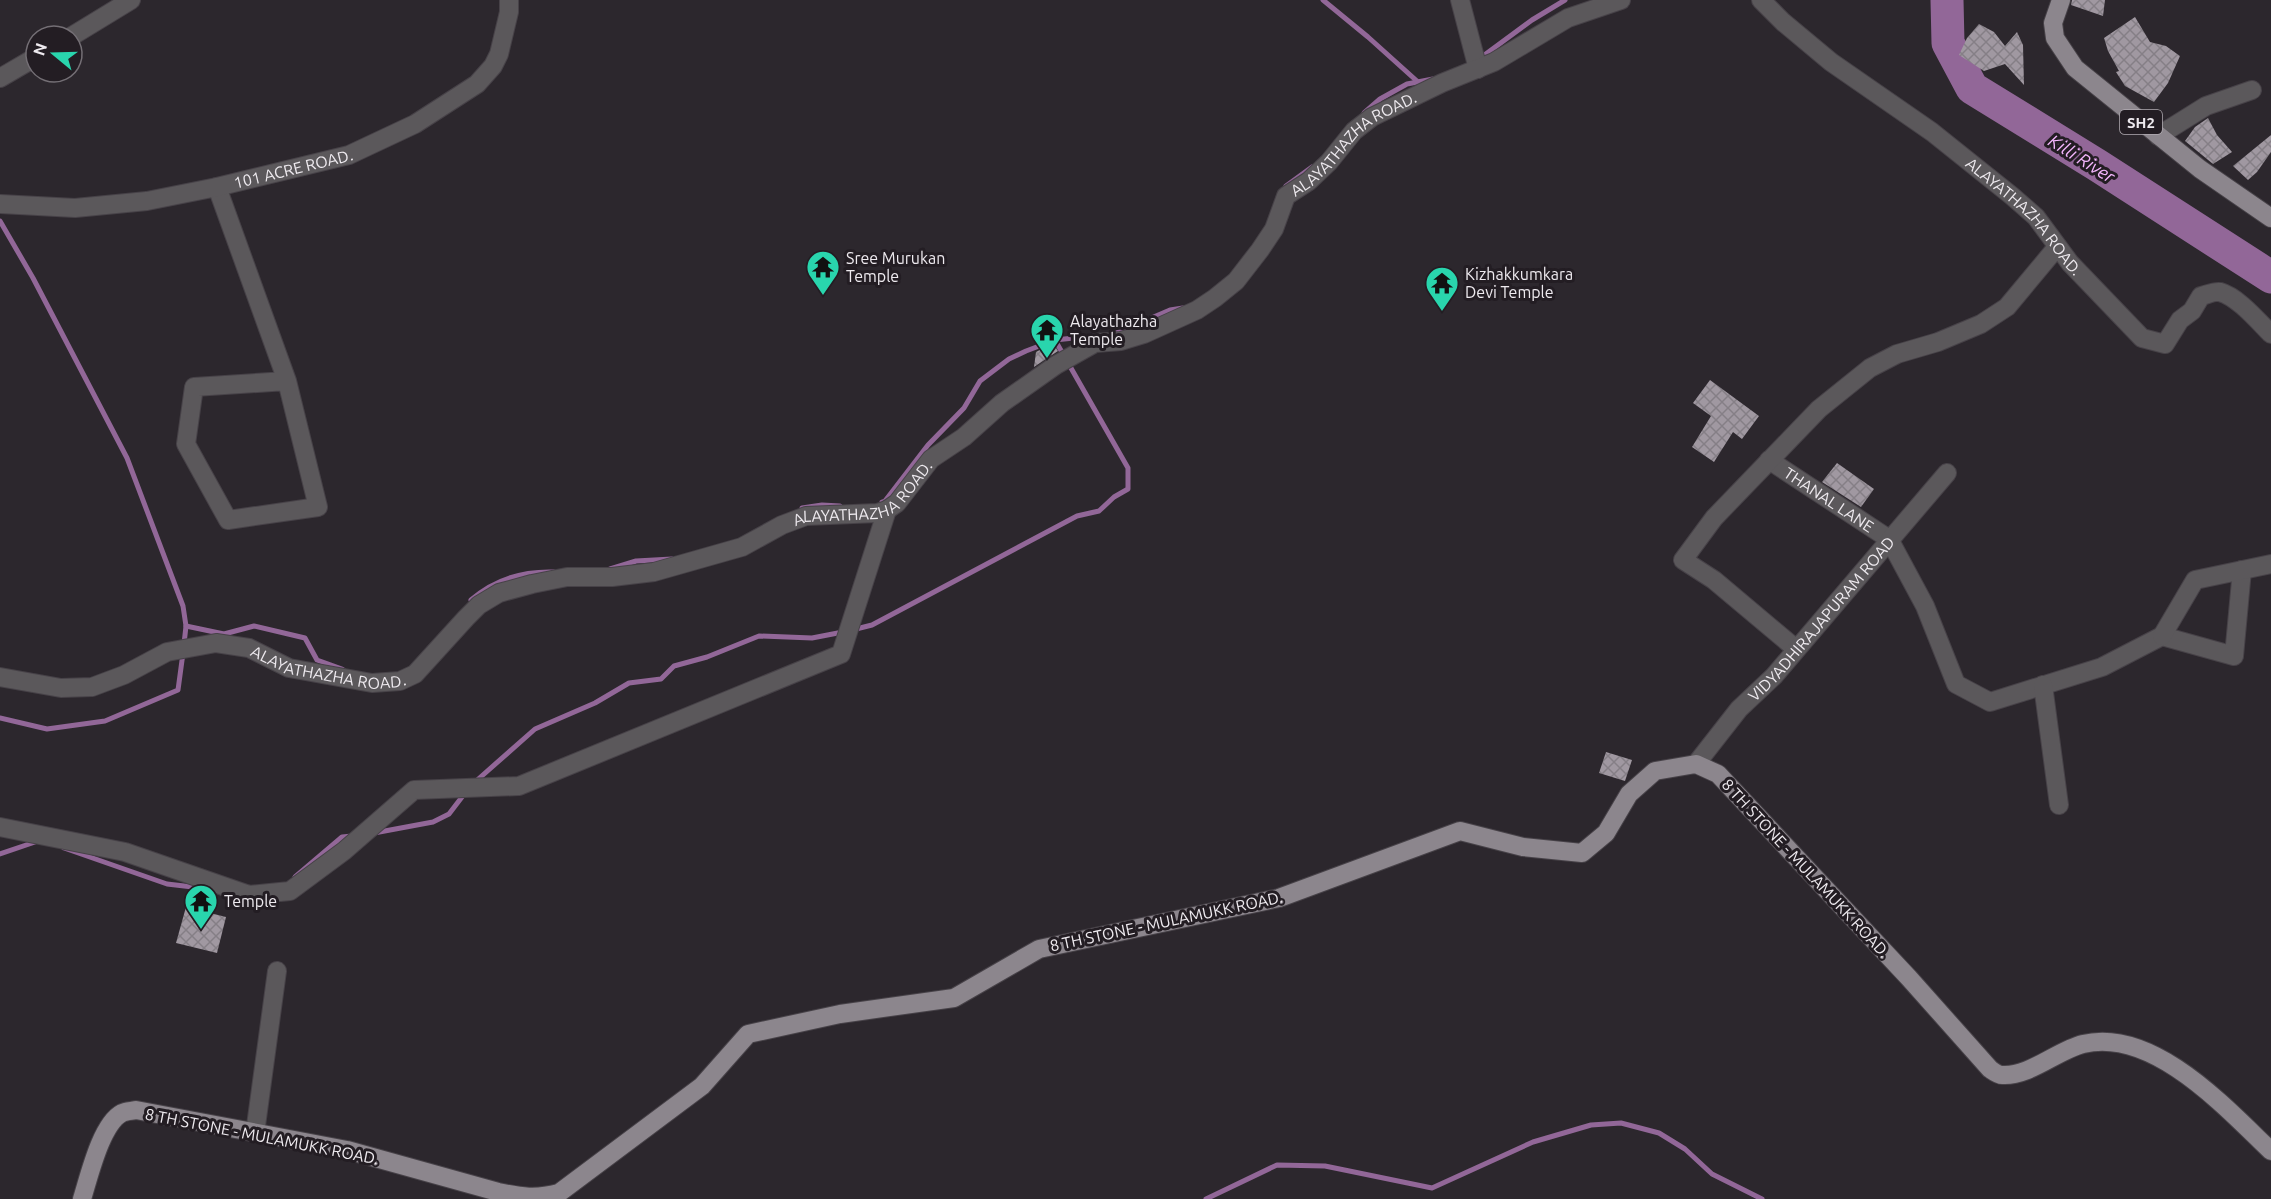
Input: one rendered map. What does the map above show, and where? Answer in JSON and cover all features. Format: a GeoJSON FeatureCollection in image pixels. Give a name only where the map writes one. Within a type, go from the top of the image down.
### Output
{"type":"FeatureCollection","features":[{"type":"Feature","properties":{"kind":"main road","name":"SH2"},"geometry":{"type":"LineString","coordinates":[[2061,0],[2053,23],[2055,38],[2075,68],[2200,169],[2271,218]]}},
{"type":"Feature","properties":{"kind":"main road","name":"8 TH STONE - MULAMUKK ROAD."},"geometry":{"type":"LineString","coordinates":[[81,1199],[111,1123],[122,1113],[136,1110],[347,1150],[498,1192],[544,1198],[566,1188],[702,1086],[748,1034],[840,1014],[954,998],[1039,949],[1279,898],[1460,831],[1523,847],[1582,853],[1606,834],[1629,794],[1655,771],[1696,764],[1718,774],[1909,978],[1990,1069],[2001,1075],[2019,1072],[2083,1043],[2112,1042],[2134,1046],[2177,1068],[2215,1096],[2271,1151]]}},
{"type":"Feature","properties":{"kind":"street"},"geometry":{"type":"LineString","coordinates":[[84,29],[131,0]]}},
{"type":"Feature","properties":{"kind":"street","name":"101 ACRE ROAD."},"geometry":{"type":"LineString","coordinates":[[0,204],[75,208],[114,205],[217,188],[349,155],[415,124],[477,84],[493,66],[504,34],[509,0]]}},
{"type":"Feature","properties":{"kind":"street"},"geometry":{"type":"LineString","coordinates":[[1460,0],[1478,69]]}},
{"type":"Feature","properties":{"kind":"street","name":"ALAYATHAZHA ROAD."},"geometry":{"type":"LineString","coordinates":[[0,677],[61,688],[92,687],[124,675],[156,656],[183,648],[216,643],[249,648],[290,668],[372,683],[400,681],[415,674],[479,605],[499,593],[567,577],[612,577],[654,572],[742,547],[783,525],[806,516],[877,513],[887,510],[905,495],[931,459],[964,437],[1002,403],[1066,359],[1095,343],[1144,334],[1197,310],[1236,281],[1274,229],[1286,196],[1309,181],[1329,162],[1354,131],[1372,117],[1442,83],[1494,62],[1568,18],[1621,0]]}},
{"type":"Feature","properties":{"kind":"street","name":"ALAYATHAZHA ROAD."},"geometry":{"type":"LineString","coordinates":[[1761,0],[1783,22],[1832,62],[1932,132],[2036,217],[2057,247],[2142,338],[2165,344],[2180,320],[2192,311],[2201,296],[2213,292],[2220,292],[2243,307],[2271,334]]}},
{"type":"Feature","properties":{"kind":"street"},"geometry":{"type":"LineString","coordinates":[[0,78],[24,64]]}},
{"type":"Feature","properties":{"kind":"street"},"geometry":{"type":"LineString","coordinates":[[2158,136],[2206,106],[2252,90]]}},
{"type":"Feature","properties":{"kind":"street"},"geometry":{"type":"LineString","coordinates":[[217,188],[287,381],[318,507],[228,520],[186,444],[194,387],[287,381]]}},
{"type":"Feature","properties":{"kind":"street"},"geometry":{"type":"LineString","coordinates":[[1796,650],[1714,580],[1683,560],[1714,518],[1819,409],[1870,368],[1897,354],[1938,342],[1981,324],[2007,308],[2057,247]]}},
{"type":"Feature","properties":{"kind":"street","name":"THANAL LANE"},"geometry":{"type":"LineString","coordinates":[[1769,460],[1889,540]]}},
{"type":"Feature","properties":{"kind":"street","name":"VIDYADHIRAJAPURAM ROAD"},"geometry":{"type":"LineString","coordinates":[[1696,764],[1739,709],[1774,676],[1947,473]]}},
{"type":"Feature","properties":{"kind":"street"},"geometry":{"type":"LineString","coordinates":[[0,827],[125,852],[249,895],[290,891],[344,851],[414,790],[519,786],[841,654],[887,510]]}},
{"type":"Feature","properties":{"kind":"street"},"geometry":{"type":"LineString","coordinates":[[1889,540],[1925,606],[1956,684],[1990,702],[2102,667],[2162,636],[2195,580],[2271,564]]}},
{"type":"Feature","properties":{"kind":"street"},"geometry":{"type":"LineString","coordinates":[[2162,636],[2234,656],[2242,570]]}},
{"type":"Feature","properties":{"kind":"street"},"geometry":{"type":"LineString","coordinates":[[2043,685],[2059,805]]}},
{"type":"Feature","properties":{"kind":"street"},"geometry":{"type":"LineString","coordinates":[[255,1133],[277,971]]}},
{"type":"Feature","properties":{"kind":"building"},"geometry":{"type":"Polygon","coordinates":[[[2072,0],[2105,0],[2103,16],[2071,5],[2072,0]]]}},
{"type":"Feature","properties":{"kind":"building"},"geometry":{"type":"Polygon","coordinates":[[[2135,17],[2150,42],[2166,46],[2180,56],[2168,83],[2154,102],[2125,86],[2116,72],[2119,71],[2104,38],[2135,17]]]}},
{"type":"Feature","properties":{"kind":"building"},"geometry":{"type":"Polygon","coordinates":[[[1979,24],[1994,32],[2005,46],[2017,32],[2023,45],[2024,85],[2005,64],[1984,71],[1959,55],[1967,38],[1979,24]]]}},
{"type":"Feature","properties":{"kind":"building"},"geometry":{"type":"Polygon","coordinates":[[[2208,118],[2217,135],[2232,152],[2213,164],[2185,141],[2195,127],[2208,118]]]}},
{"type":"Feature","properties":{"kind":"building"},"geometry":{"type":"Polygon","coordinates":[[[2271,135],[2271,152],[2257,172],[2248,180],[2233,166],[2271,135]]]}},
{"type":"Feature","properties":{"kind":"building"},"geometry":{"type":"Polygon","coordinates":[[[1053,343],[1058,351],[1034,367],[1036,352],[1053,343]]]}},
{"type":"Feature","properties":{"kind":"building"},"geometry":{"type":"Polygon","coordinates":[[[1710,380],[1759,416],[1742,439],[1733,432],[1714,462],[1692,447],[1711,416],[1693,403],[1710,380]]]}},
{"type":"Feature","properties":{"kind":"building"},"geometry":{"type":"Polygon","coordinates":[[[1837,463],[1874,489],[1861,507],[1822,482],[1837,463]]]}},
{"type":"Feature","properties":{"kind":"building"},"geometry":{"type":"Polygon","coordinates":[[[1606,752],[1632,760],[1625,781],[1599,773],[1606,752]]]}},
{"type":"Feature","properties":{"kind":"building","name":"Temple"},"geometry":{"type":"Polygon","coordinates":[[[186,907],[226,917],[217,953],[176,943],[186,907]]]}},
{"type":"Feature","properties":{"kind":"waterway"},"geometry":{"type":"LineString","coordinates":[[1323,0],[1418,82]]}},
{"type":"Feature","properties":{"kind":"waterway"},"geometry":{"type":"LineString","coordinates":[[1479,59],[1532,20],[1565,0]]}},
{"type":"Feature","properties":{"kind":"waterway","name":"Killi River"},"geometry":{"type":"LineString","coordinates":[[1947,0],[1948,43],[1972,88],[2271,277]]}},
{"type":"Feature","properties":{"kind":"waterway"},"geometry":{"type":"LineString","coordinates":[[1364,113],[1380,99],[1407,84],[1433,79]]}},
{"type":"Feature","properties":{"kind":"waterway"},"geometry":{"type":"LineString","coordinates":[[1286,186],[1312,167]]}},
{"type":"Feature","properties":{"kind":"waterway"},"geometry":{"type":"LineString","coordinates":[[0,221],[33,278],[127,458],[183,606],[186,626],[184,644]]}},
{"type":"Feature","properties":{"kind":"waterway"},"geometry":{"type":"LineString","coordinates":[[1114,334],[1170,310],[1183,308]]}},
{"type":"Feature","properties":{"kind":"waterway"},"geometry":{"type":"LineString","coordinates":[[882,502],[928,445],[964,408],[980,381],[1009,359],[1026,351],[1055,340],[1093,336]]}},
{"type":"Feature","properties":{"kind":"waterway"},"geometry":{"type":"LineString","coordinates":[[852,630],[872,625],[1077,516],[1099,511],[1114,497],[1128,489],[1128,468],[1055,340]]}},
{"type":"Feature","properties":{"kind":"waterway"},"geometry":{"type":"LineString","coordinates":[[802,508],[822,505],[840,506]]}},
{"type":"Feature","properties":{"kind":"waterway"},"geometry":{"type":"LineString","coordinates":[[610,569],[636,561],[672,559]]}},
{"type":"Feature","properties":{"kind":"waterway"},"geometry":{"type":"LineString","coordinates":[[471,600],[489,587],[510,578],[531,573],[554,572]]}},
{"type":"Feature","properties":{"kind":"waterway"},"geometry":{"type":"LineString","coordinates":[[186,626],[224,634],[254,626],[305,638],[317,660],[346,672]]}},
{"type":"Feature","properties":{"kind":"waterway"},"geometry":{"type":"LineString","coordinates":[[475,782],[535,729],[595,703],[629,683],[661,679],[674,666],[707,657],[759,636],[812,638],[843,632]]}},
{"type":"Feature","properties":{"kind":"waterway"},"geometry":{"type":"LineString","coordinates":[[0,718],[47,729],[105,721],[178,690],[183,653]]}},
{"type":"Feature","properties":{"kind":"waterway"},"geometry":{"type":"LineString","coordinates":[[374,833],[433,822],[449,814],[465,793]]}},
{"type":"Feature","properties":{"kind":"waterway"},"geometry":{"type":"LineString","coordinates":[[295,877],[342,837],[352,836]]}},
{"type":"Feature","properties":{"kind":"waterway"},"geometry":{"type":"LineString","coordinates":[[0,854],[38,841]]}},
{"type":"Feature","properties":{"kind":"waterway"},"geometry":{"type":"LineString","coordinates":[[64,848],[167,884],[210,889]]}},
{"type":"Feature","properties":{"kind":"waterway"},"geometry":{"type":"LineString","coordinates":[[1206,1199],[1277,1165],[1325,1166],[1432,1188],[1533,1142],[1591,1125],[1621,1123],[1659,1133],[1685,1149],[1712,1174],[1762,1199]]}},
{"type":"Feature","properties":{"kind":"place","name":"Sree Murukan Temple"},"geometry":{"type":"Point","coordinates":[823,296]}},
{"type":"Feature","properties":{"kind":"place","name":"Kizhakkumkara Devi Temple"},"geometry":{"type":"Point","coordinates":[1442,312]}},
{"type":"Feature","properties":{"kind":"place","name":"Alayathazha Temple"},"geometry":{"type":"Point","coordinates":[1047,359]}},
{"type":"Feature","properties":{"kind":"place","name":"Temple"},"geometry":{"type":"Point","coordinates":[201,930]}}]}
